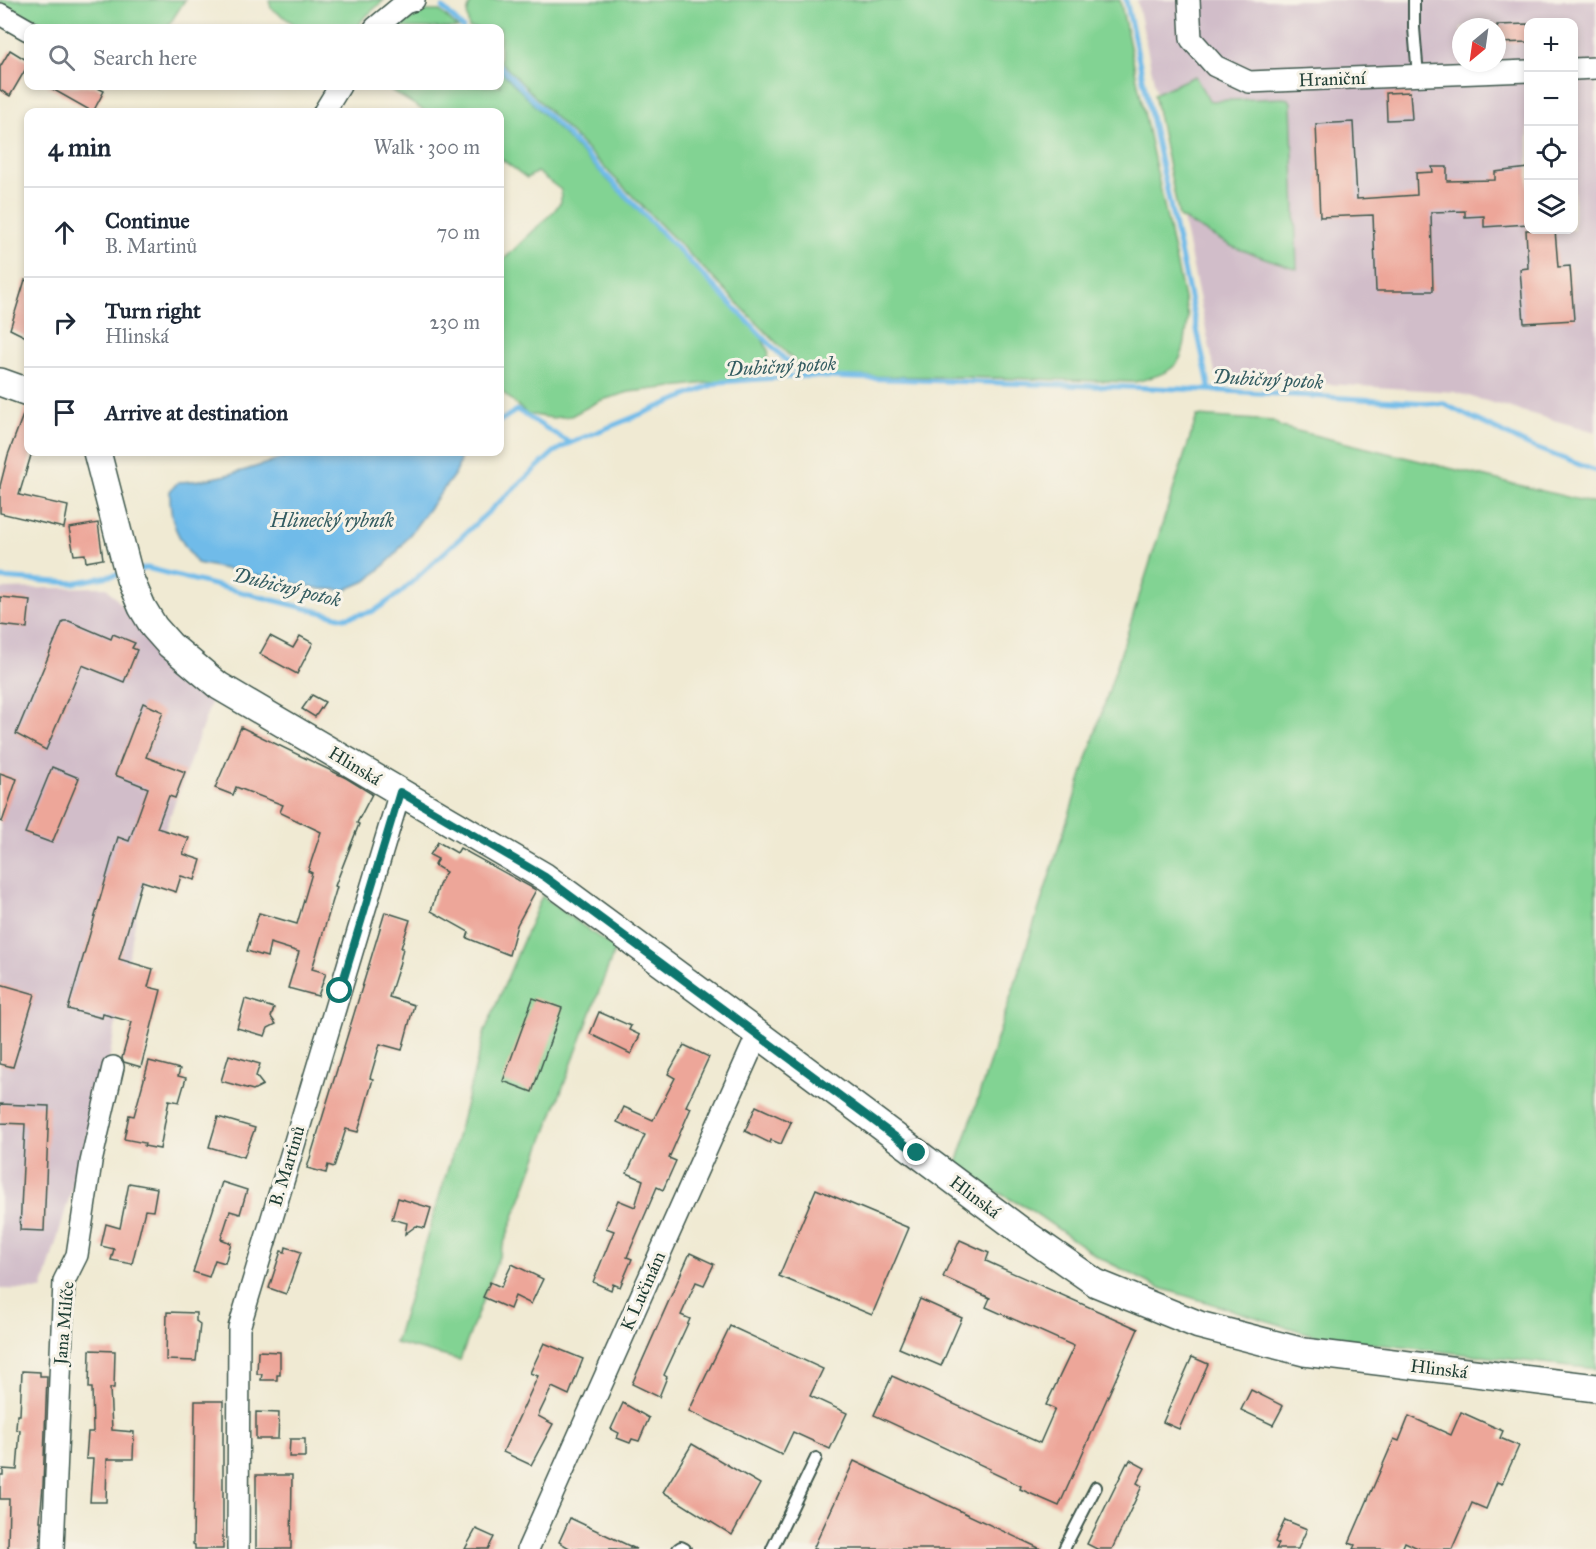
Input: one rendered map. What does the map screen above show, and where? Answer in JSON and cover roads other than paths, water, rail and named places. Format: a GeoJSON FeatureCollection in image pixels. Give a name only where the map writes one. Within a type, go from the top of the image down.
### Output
{"type":"FeatureCollection","features":[{"type":"Feature","properties":{"kind":"street"},"geometry":{"type":"LineString","coordinates":[[380,24],[405,3],[414,0]]}},
{"type":"Feature","properties":{"kind":"street","name":"Hraniční"},"geometry":{"type":"LineString","coordinates":[[1189,0],[1191,39],[1215,66],[1249,82],[1524,71]]}},
{"type":"Feature","properties":{"kind":"street"},"geometry":{"type":"LineString","coordinates":[[0,14],[24,28]]}},
{"type":"Feature","properties":{"kind":"street"},"geometry":{"type":"LineString","coordinates":[[1578,69],[1596,68]]}},
{"type":"Feature","properties":{"kind":"street"},"geometry":{"type":"LineString","coordinates":[[326,108],[338,90]]}},
{"type":"Feature","properties":{"kind":"street"},"geometry":{"type":"LineString","coordinates":[[0,382],[24,391]]}},
{"type":"Feature","properties":{"kind":"street","name":"Hlinská"},"geometry":{"type":"LineString","coordinates":[[98,456],[128,571],[142,607],[154,627],[170,645],[219,686],[545,877],[1020,1230],[1096,1283],[1198,1325],[1304,1352],[1596,1388]]}},
{"type":"Feature","properties":{"kind":"street","name":"B. Martinů"},"geometry":{"type":"LineString","coordinates":[[238,1549],[239,1328],[400,792]]}},
{"type":"Feature","properties":{"kind":"street","name":"K Lučinám"},"geometry":{"type":"LineString","coordinates":[[528,1549],[758,1034]]}},
{"type":"Feature","properties":{"kind":"street","name":"Jana Milíče"},"geometry":{"type":"LineString","coordinates":[[53,1549],[64,1281],[77,1255],[90,1162],[113,1067]]}},
{"type":"Feature","properties":{"kind":"lane"},"geometry":{"type":"LineString","coordinates":[[1414,0],[1418,76]]}},
{"type":"Feature","properties":{"kind":"lane"},"geometry":{"type":"LineString","coordinates":[[772,1549],[816,1458]]}},
{"type":"Feature","properties":{"kind":"lane"},"geometry":{"type":"LineString","coordinates":[[1064,1549],[1096,1487]]}},
{"type":"Feature","properties":{"kind":"lane"},"geometry":{"type":"LineString","coordinates":[[678,1549],[681,1547],[685,1549]]}},
{"type":"Feature","properties":{"kind":"water","name":"Hlinecký rybník"},"geometry":{"type":"Polygon","coordinates":[[[286,456],[461,456],[457,471],[394,556],[368,580],[345,590],[321,589],[197,563],[180,538],[173,521],[170,502],[170,491],[178,482],[208,479],[286,456]]]}},
{"type":"Feature","properties":{"kind":"waterway"},"geometry":{"type":"LineString","coordinates":[[1126,0],[1210,390]]}},
{"type":"Feature","properties":{"kind":"waterway"},"geometry":{"type":"LineString","coordinates":[[443,8],[459,24]]}},
{"type":"Feature","properties":{"kind":"waterway"},"geometry":{"type":"LineString","coordinates":[[504,70],[801,376]]}},
{"type":"Feature","properties":{"kind":"waterway","name":"Dubičný potok"},"geometry":{"type":"LineString","coordinates":[[135,571],[147,568],[344,618],[374,611],[400,593],[554,452],[570,443],[720,382],[801,376],[1210,390],[1444,404],[1530,446],[1596,471]]}},
{"type":"Feature","properties":{"kind":"waterway"},"geometry":{"type":"LineString","coordinates":[[504,418],[517,410],[570,443]]}},
{"type":"Feature","properties":{"kind":"waterway","name":"Dubičný potok"},"geometry":{"type":"LineString","coordinates":[[0,578],[73,583],[120,574]]}}]}
